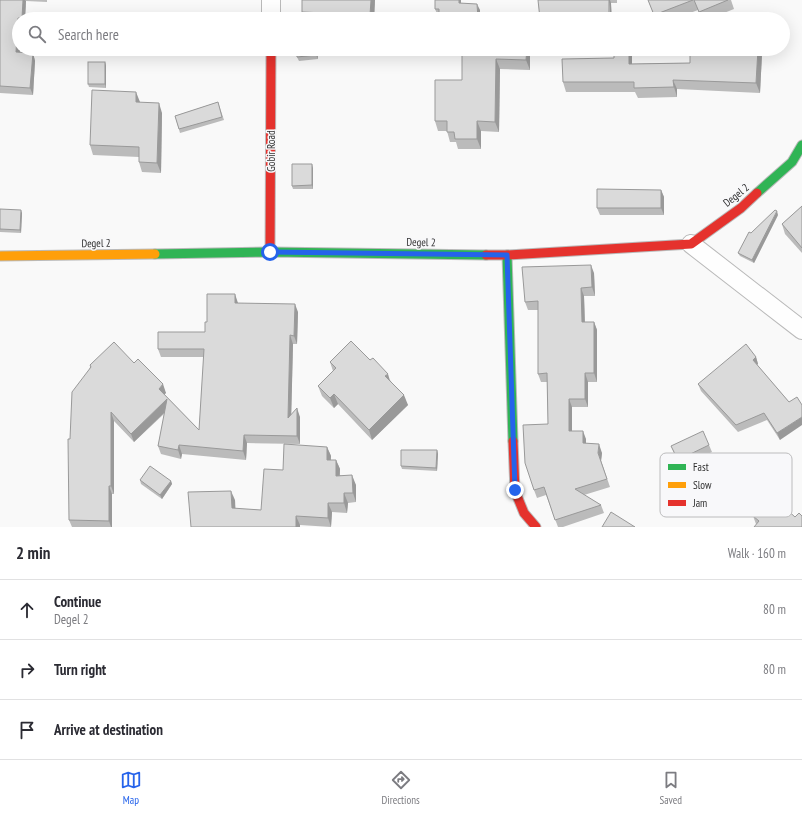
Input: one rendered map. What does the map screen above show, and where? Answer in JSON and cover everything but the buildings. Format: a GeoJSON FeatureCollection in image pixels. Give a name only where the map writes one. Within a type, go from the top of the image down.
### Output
{"type":"FeatureCollection","features":[{"type":"Feature","properties":{"kind":"street"},"geometry":{"type":"LineString","coordinates":[[271,0],[271,12]]}},
{"type":"Feature","properties":{"kind":"street","name":"Gobir Road"},"geometry":{"type":"LineString","coordinates":[[270,252],[271,56]]}},
{"type":"Feature","properties":{"kind":"street","name":"Degel 2"},"geometry":{"type":"LineString","coordinates":[[0,256],[270,252],[507,255],[691,244],[741,208],[792,162],[802,145]]}},
{"type":"Feature","properties":{"kind":"street"},"geometry":{"type":"LineString","coordinates":[[691,244],[802,330]]}},
{"type":"Feature","properties":{"kind":"street"},"geometry":{"type":"LineString","coordinates":[[507,255],[515,490],[524,513],[536,527]]}},
{"type":"Feature","properties":{"kind":"traffic: fast"},"geometry":{"type":"LineString","coordinates":[[757,193],[792,162],[802,145]]}},
{"type":"Feature","properties":{"kind":"traffic: fast"},"geometry":{"type":"LineString","coordinates":[[155,254],[270,252],[486,255]]}},
{"type":"Feature","properties":{"kind":"traffic: fast"},"geometry":{"type":"LineString","coordinates":[[507,255],[513,441]]}},
{"type":"Feature","properties":{"kind":"traffic: slow"},"geometry":{"type":"LineString","coordinates":[[0,256],[155,254]]}},
{"type":"Feature","properties":{"kind":"traffic: jam"},"geometry":{"type":"LineString","coordinates":[[270,252],[271,56]]}},
{"type":"Feature","properties":{"kind":"traffic: jam"},"geometry":{"type":"LineString","coordinates":[[486,255],[691,244],[741,208],[757,193]]}},
{"type":"Feature","properties":{"kind":"traffic: jam"},"geometry":{"type":"LineString","coordinates":[[513,441],[515,491],[524,513],[536,527]]}},
{"type":"Feature","properties":{"kind":"route"},"geometry":{"type":"LineString","coordinates":[[270,252],[507,255],[515,490]]}}]}
